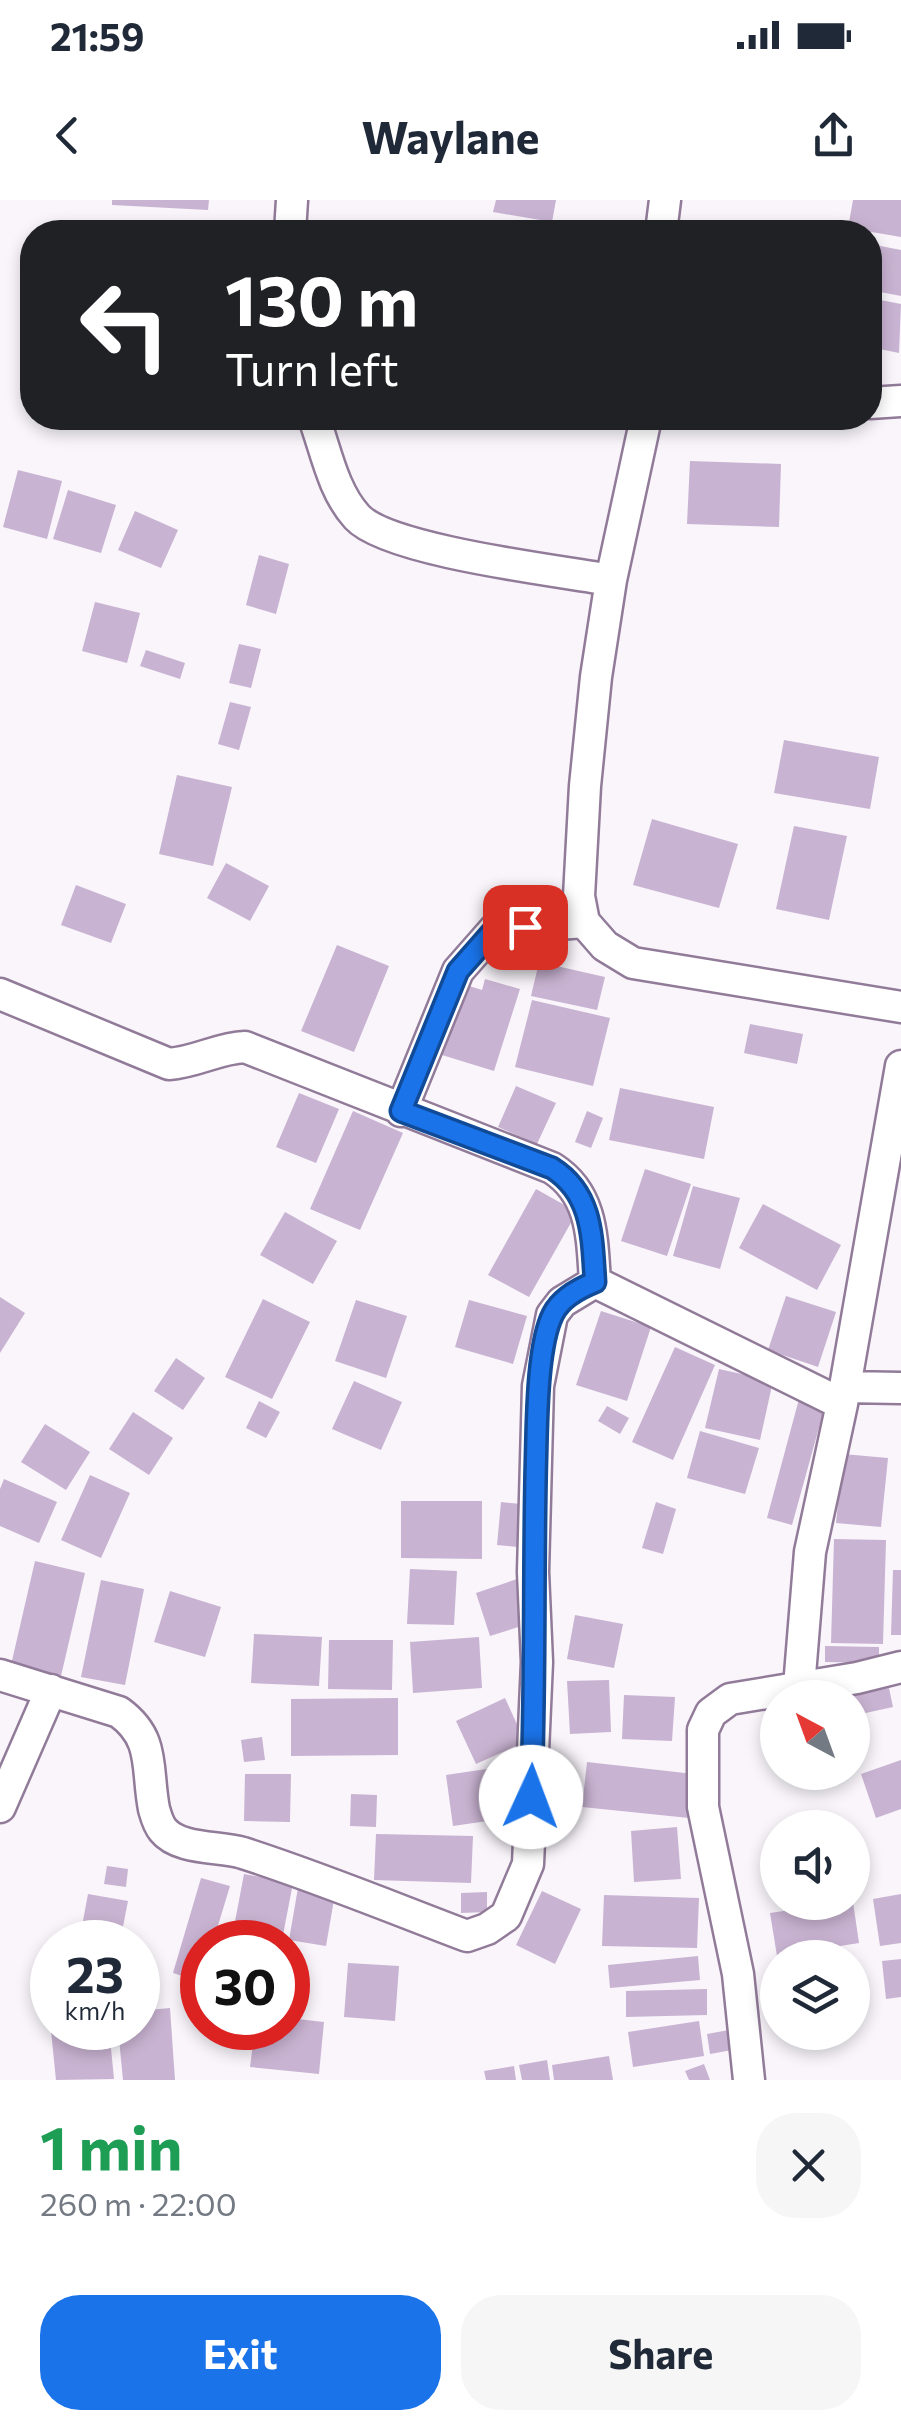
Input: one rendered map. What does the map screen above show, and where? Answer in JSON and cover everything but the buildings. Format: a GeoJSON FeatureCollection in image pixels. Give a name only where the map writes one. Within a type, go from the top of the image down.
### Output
{"type":"FeatureCollection","features":[{"type":"Feature","properties":{"kind":"street"},"geometry":{"type":"LineString","coordinates":[[318,430],[340,494],[367,526],[426,547],[611,580]]}},
{"type":"Feature","properties":{"kind":"street"},"geometry":{"type":"LineString","coordinates":[[643,430],[611,580],[596,677],[579,896],[584,922],[605,946],[634,963],[901,1007]]}},
{"type":"Feature","properties":{"kind":"street"},"geometry":{"type":"LineString","coordinates":[[401,1111],[458,971],[495,929],[584,922]]}},
{"type":"Feature","properties":{"kind":"street"},"geometry":{"type":"LineString","coordinates":[[0,994],[169,1064],[192,1062],[227,1048],[245,1047],[552,1168],[566,1176],[586,1204],[595,1282]]}},
{"type":"Feature","properties":{"kind":"street"},"geometry":{"type":"LineString","coordinates":[[799,1680],[810,1552],[844,1396],[900,1074]]}},
{"type":"Feature","properties":{"kind":"street"},"geometry":{"type":"LineString","coordinates":[[595,1282],[844,1396],[901,1388]]}},
{"type":"Feature","properties":{"kind":"street"},"geometry":{"type":"LineString","coordinates":[[0,1674],[120,1712],[135,1724],[145,1739],[157,1820],[164,1832],[181,1841],[239,1852],[467,1936],[487,1929],[506,1916],[528,1864],[536,1662],[533,1572],[538,1386],[552,1315],[562,1302],[595,1282]]}},
{"type":"Feature","properties":{"kind":"street"},"geometry":{"type":"LineString","coordinates":[[844,1680],[901,1667]]}},
{"type":"Feature","properties":{"kind":"street"},"geometry":{"type":"LineString","coordinates":[[0,1806],[51,1690]]}},
{"type":"Feature","properties":{"kind":"street"},"geometry":{"type":"LineString","coordinates":[[749,2080],[738,1974],[704,1806],[703,1730],[711,1712],[730,1699],[760,1694]]}},
{"type":"Feature","properties":{"kind":"route"},"geometry":{"type":"LineString","coordinates":[[525,927],[495,929],[458,971],[401,1111],[566,1176],[586,1204],[591,1228],[595,1282],[562,1302],[552,1315],[538,1386],[531,1797]]}}]}
